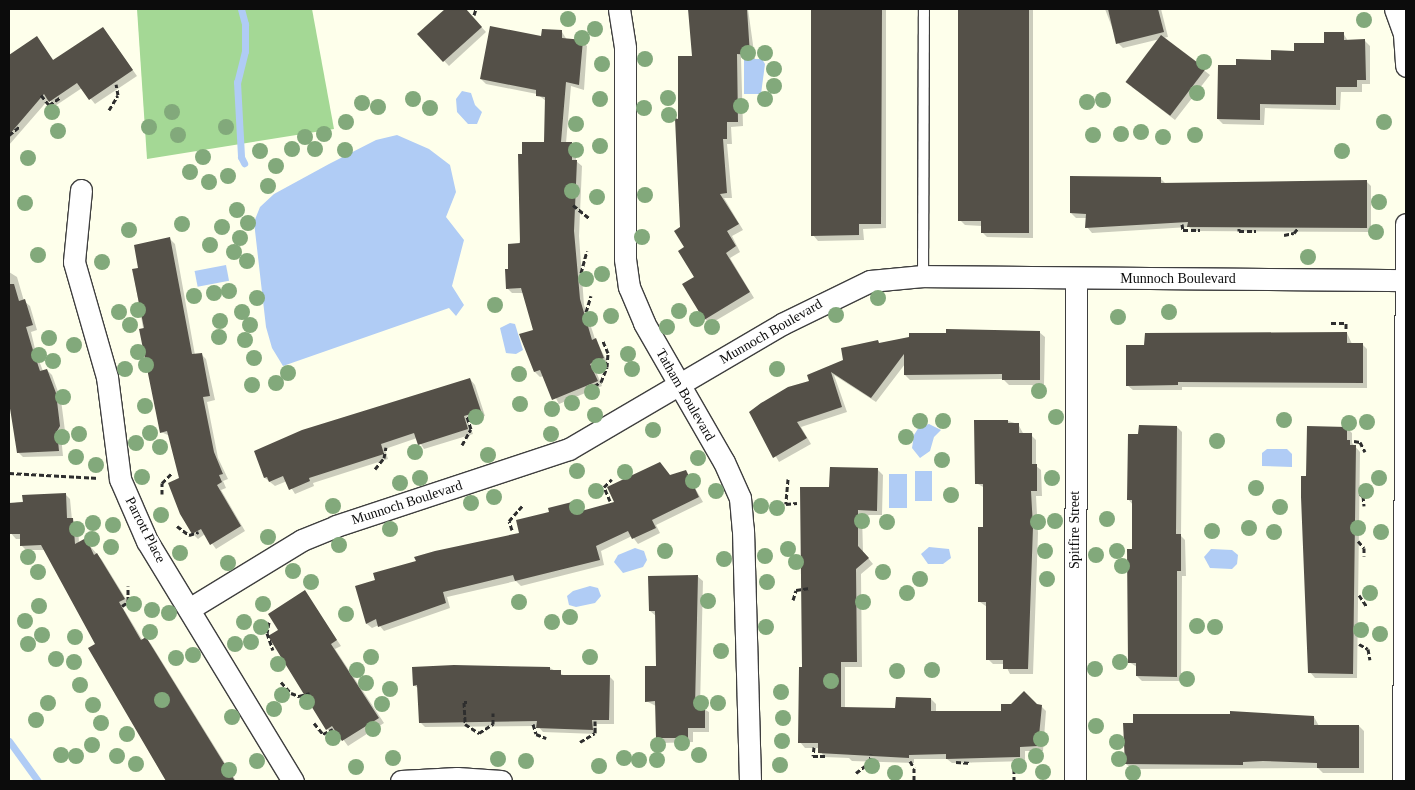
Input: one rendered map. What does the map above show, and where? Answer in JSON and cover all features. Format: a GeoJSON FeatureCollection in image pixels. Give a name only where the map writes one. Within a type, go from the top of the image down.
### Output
{"type":"FeatureCollection","features":[{"type":"Feature","properties":{"kind":"street","name":"Tatham Boulevard"},"geometry":{"type":"LineString","coordinates":[[619,9],[625,48],[625,259],[629,287],[641,316],[724,462],[740,498],[744,530],[750,781]]}},
{"type":"Feature","properties":{"kind":"street"},"geometry":{"type":"LineString","coordinates":[[1395,9],[1404,34],[1406,66]]}},
{"type":"Feature","properties":{"kind":"street","name":"Parrott Place"},"geometry":{"type":"LineString","coordinates":[[81,190],[74,262],[107,377],[120,479],[147,542],[190,609],[293,781]]}},
{"type":"Feature","properties":{"kind":"street"},"geometry":{"type":"LineString","coordinates":[[1403,781],[1406,224]]}},
{"type":"Feature","properties":{"kind":"street","name":"Munnoch Boulevard"},"geometry":{"type":"LineString","coordinates":[[190,609],[302,540],[366,516],[570,449],[681,386],[740,348],[854,286],[888,277],[923,276],[1406,280]]}},
{"type":"Feature","properties":{"kind":"street","name":"Spitfire Street"},"geometry":{"type":"LineString","coordinates":[[1075,781],[1076,278]]}},
{"type":"Feature","properties":{"kind":"street"},"geometry":{"type":"LineString","coordinates":[[401,781],[457,778],[501,781]]}},
{"type":"Feature","properties":{"kind":"lane"},"geometry":{"type":"LineString","coordinates":[[923,276],[924,9]]}},
{"type":"Feature","properties":{"kind":"path"},"geometry":{"type":"LineString","coordinates":[[474,15],[476,9]]}},
{"type":"Feature","properties":{"kind":"path"},"geometry":{"type":"LineString","coordinates":[[109,110],[118,95],[116,84]]}},
{"type":"Feature","properties":{"kind":"path"},"geometry":{"type":"LineString","coordinates":[[42,95],[49,105],[61,97]]}},
{"type":"Feature","properties":{"kind":"path"},"geometry":{"type":"LineString","coordinates":[[9,135],[19,127]]}},
{"type":"Feature","properties":{"kind":"path"},"geometry":{"type":"LineString","coordinates":[[573,205],[589,218]]}},
{"type":"Feature","properties":{"kind":"path"},"geometry":{"type":"LineString","coordinates":[[1182,224],[1183,230],[1200,230]]}},
{"type":"Feature","properties":{"kind":"path"},"geometry":{"type":"LineString","coordinates":[[1239,228],[1239,231],[1256,231]]}},
{"type":"Feature","properties":{"kind":"path"},"geometry":{"type":"LineString","coordinates":[[1284,235],[1294,233],[1298,228]]}},
{"type":"Feature","properties":{"kind":"path"},"geometry":{"type":"LineString","coordinates":[[581,273],[587,251]]}},
{"type":"Feature","properties":{"kind":"path"},"geometry":{"type":"LineString","coordinates":[[586,312],[591,296]]}},
{"type":"Feature","properties":{"kind":"path"},"geometry":{"type":"LineString","coordinates":[[1331,323],[1346,323],[1346,329]]}},
{"type":"Feature","properties":{"kind":"path"},"geometry":{"type":"LineString","coordinates":[[594,386],[601,382],[607,367],[608,353],[603,341]]}},
{"type":"Feature","properties":{"kind":"path"},"geometry":{"type":"LineString","coordinates":[[462,445],[471,429],[467,417]]}},
{"type":"Feature","properties":{"kind":"path"},"geometry":{"type":"LineString","coordinates":[[1354,441],[1360,442],[1365,452]]}},
{"type":"Feature","properties":{"kind":"path"},"geometry":{"type":"LineString","coordinates":[[375,469],[384,458],[386,447]]}},
{"type":"Feature","properties":{"kind":"path"},"geometry":{"type":"LineString","coordinates":[[9,473],[120,479]]}},
{"type":"Feature","properties":{"kind":"path"},"geometry":{"type":"LineString","coordinates":[[162,494],[162,483],[172,474]]}},
{"type":"Feature","properties":{"kind":"path"},"geometry":{"type":"LineString","coordinates":[[610,501],[604,487],[612,479]]}},
{"type":"Feature","properties":{"kind":"path"},"geometry":{"type":"LineString","coordinates":[[788,479],[786,504],[797,503]]}},
{"type":"Feature","properties":{"kind":"path"},"geometry":{"type":"LineString","coordinates":[[1360,494],[1363,496],[1364,506]]}},
{"type":"Feature","properties":{"kind":"path"},"geometry":{"type":"LineString","coordinates":[[512,530],[510,521],[522,506]]}},
{"type":"Feature","properties":{"kind":"path"},"geometry":{"type":"LineString","coordinates":[[176,526],[189,535],[199,532]]}},
{"type":"Feature","properties":{"kind":"path"},"geometry":{"type":"LineString","coordinates":[[1358,541],[1364,548],[1364,556]]}},
{"type":"Feature","properties":{"kind":"path"},"geometry":{"type":"LineString","coordinates":[[122,606],[128,602],[128,586]]}},
{"type":"Feature","properties":{"kind":"path"},"geometry":{"type":"LineString","coordinates":[[793,600],[796,590],[810,588]]}},
{"type":"Feature","properties":{"kind":"path"},"geometry":{"type":"LineString","coordinates":[[1359,595],[1367,607]]}},
{"type":"Feature","properties":{"kind":"path"},"geometry":{"type":"LineString","coordinates":[[269,622],[267,633],[273,650]]}},
{"type":"Feature","properties":{"kind":"path"},"geometry":{"type":"LineString","coordinates":[[1359,644],[1368,649],[1370,660]]}},
{"type":"Feature","properties":{"kind":"path"},"geometry":{"type":"LineString","coordinates":[[281,682],[291,693],[304,697],[310,694]]}},
{"type":"Feature","properties":{"kind":"path"},"geometry":{"type":"LineString","coordinates":[[467,702],[465,724],[479,733],[493,724],[493,713]]}},
{"type":"Feature","properties":{"kind":"path"},"geometry":{"type":"LineString","coordinates":[[580,742],[595,732],[595,721]]}},
{"type":"Feature","properties":{"kind":"path"},"geometry":{"type":"LineString","coordinates":[[314,724],[323,734],[333,729]]}},
{"type":"Feature","properties":{"kind":"path"},"geometry":{"type":"LineString","coordinates":[[533,724],[536,734],[546,738]]}},
{"type":"Feature","properties":{"kind":"path"},"geometry":{"type":"LineString","coordinates":[[814,747],[813,756],[827,756]]}},
{"type":"Feature","properties":{"kind":"path"},"geometry":{"type":"LineString","coordinates":[[856,773],[870,762],[871,754]]}},
{"type":"Feature","properties":{"kind":"path"},"geometry":{"type":"LineString","coordinates":[[1014,781],[1017,758]]}},
{"type":"Feature","properties":{"kind":"path"},"geometry":{"type":"LineString","coordinates":[[910,761],[914,768],[914,781]]}},
{"type":"Feature","properties":{"kind":"path"},"geometry":{"type":"LineString","coordinates":[[956,762],[971,763]]}},
{"type":"Feature","properties":{"kind":"green space"},"geometry":{"type":"Polygon","coordinates":[[[137,9],[312,9],[334,129],[147,159],[137,9]]]}},
{"type":"Feature","properties":{"kind":"water"},"geometry":{"type":"Polygon","coordinates":[[[744,59],[762,59],[765,64],[761,94],[744,94],[744,59]]]}},
{"type":"Feature","properties":{"kind":"water"},"geometry":{"type":"Polygon","coordinates":[[[462,91],[471,93],[475,105],[482,112],[477,124],[468,124],[457,112],[456,99],[462,91]]]}},
{"type":"Feature","properties":{"kind":"water"},"geometry":{"type":"Polygon","coordinates":[[[397,135],[429,149],[450,165],[456,192],[446,217],[464,240],[452,286],[464,305],[456,316],[449,308],[283,366],[272,348],[266,327],[254,222],[260,207],[274,194],[329,164],[376,140],[397,135]]]}},
{"type":"Feature","properties":{"kind":"water"},"geometry":{"type":"Polygon","coordinates":[[[226,265],[229,281],[198,287],[195,271],[226,265]]]}},
{"type":"Feature","properties":{"kind":"water"},"geometry":{"type":"Polygon","coordinates":[[[510,323],[515,324],[523,350],[516,354],[506,353],[500,328],[510,323]]]}},
{"type":"Feature","properties":{"kind":"water"},"geometry":{"type":"Polygon","coordinates":[[[929,424],[941,430],[934,437],[930,451],[920,458],[912,448],[914,435],[919,427],[929,424]]]}},
{"type":"Feature","properties":{"kind":"water"},"geometry":{"type":"Polygon","coordinates":[[[1267,449],[1287,449],[1292,454],[1292,467],[1262,466],[1262,453],[1267,449]]]}},
{"type":"Feature","properties":{"kind":"water"},"geometry":{"type":"Polygon","coordinates":[[[915,471],[932,471],[932,501],[915,501],[915,471]]]}},
{"type":"Feature","properties":{"kind":"water"},"geometry":{"type":"Polygon","coordinates":[[[889,474],[907,474],[907,508],[889,508],[889,474]]]}},
{"type":"Feature","properties":{"kind":"water"},"geometry":{"type":"Polygon","coordinates":[[[929,547],[949,549],[951,558],[943,564],[928,564],[921,554],[929,547]]]}},
{"type":"Feature","properties":{"kind":"water"},"geometry":{"type":"Polygon","coordinates":[[[635,548],[644,551],[647,560],[643,567],[623,573],[614,562],[618,555],[635,548]]]}},
{"type":"Feature","properties":{"kind":"water"},"geometry":{"type":"Polygon","coordinates":[[[1211,549],[1232,550],[1238,555],[1237,564],[1232,569],[1210,568],[1204,557],[1211,549]]]}},
{"type":"Feature","properties":{"kind":"water"},"geometry":{"type":"Polygon","coordinates":[[[590,586],[598,588],[601,596],[595,603],[576,607],[569,605],[567,596],[573,591],[590,586]]]}},
{"type":"Feature","properties":{"kind":"building"},"geometry":{"type":"Polygon","coordinates":[[[445,9],[466,9],[482,27],[443,62],[417,34],[445,9]]]}},
{"type":"Feature","properties":{"kind":"building"},"geometry":{"type":"Polygon","coordinates":[[[688,9],[747,9],[750,55],[737,54],[738,122],[727,122],[727,139],[723,139],[727,193],[720,194],[739,224],[727,231],[736,246],[726,253],[750,292],[704,320],[682,284],[694,277],[678,251],[684,247],[674,231],[680,227],[675,118],[678,119],[678,56],[692,56],[688,9]]]}},
{"type":"Feature","properties":{"kind":"building"},"geometry":{"type":"Polygon","coordinates":[[[811,9],[882,9],[881,224],[859,224],[859,235],[811,236],[811,9]]]}},
{"type":"Feature","properties":{"kind":"building"},"geometry":{"type":"Polygon","coordinates":[[[958,9],[1029,9],[1029,233],[981,233],[981,221],[958,221],[958,9]]]}},
{"type":"Feature","properties":{"kind":"building"},"geometry":{"type":"Polygon","coordinates":[[[1108,9],[1158,9],[1164,32],[1116,44],[1108,9]]]}},
{"type":"Feature","properties":{"kind":"building"},"geometry":{"type":"Polygon","coordinates":[[[490,26],[541,36],[542,29],[562,30],[562,38],[583,40],[579,85],[566,82],[561,142],[572,142],[572,160],[577,160],[574,231],[580,299],[592,340],[596,338],[604,358],[590,364],[598,381],[552,400],[540,370],[534,372],[519,334],[533,330],[521,288],[506,289],[505,269],[508,269],[508,244],[520,243],[518,154],[522,154],[522,142],[544,142],[545,97],[536,96],[536,90],[480,79],[490,26]]]}},
{"type":"Feature","properties":{"kind":"building"},"geometry":{"type":"Polygon","coordinates":[[[103,27],[133,70],[89,100],[77,83],[49,102],[44,94],[9,135],[9,55],[37,36],[53,60],[103,27]]]}},
{"type":"Feature","properties":{"kind":"building"},"geometry":{"type":"Polygon","coordinates":[[[1324,32],[1344,32],[1344,40],[1365,39],[1366,80],[1357,80],[1357,87],[1336,87],[1336,105],[1260,104],[1260,120],[1217,119],[1218,65],[1236,65],[1236,59],[1271,60],[1271,50],[1294,51],[1294,43],[1324,43],[1324,32]]]}},
{"type":"Feature","properties":{"kind":"building"},"geometry":{"type":"Polygon","coordinates":[[[1161,35],[1206,69],[1170,116],[1125,82],[1161,35]]]}},
{"type":"Feature","properties":{"kind":"building"},"geometry":{"type":"Polygon","coordinates":[[[1070,176],[1161,177],[1161,183],[1367,180],[1367,228],[1187,227],[1188,222],[1085,228],[1086,214],[1070,213],[1070,176]]]}},
{"type":"Feature","properties":{"kind":"building"},"geometry":{"type":"Polygon","coordinates":[[[170,237],[192,354],[202,353],[210,396],[203,397],[214,452],[223,474],[219,475],[222,482],[217,485],[241,526],[210,545],[201,529],[192,534],[180,514],[168,483],[179,478],[167,431],[160,433],[139,329],[144,328],[132,269],[138,268],[134,245],[170,237]]]}},
{"type":"Feature","properties":{"kind":"building"},"geometry":{"type":"Polygon","coordinates":[[[9,284],[14,284],[19,301],[25,299],[33,325],[26,327],[32,347],[40,371],[47,369],[56,393],[60,426],[57,431],[59,451],[17,453],[9,402],[9,284]]]}},
{"type":"Feature","properties":{"kind":"building"},"geometry":{"type":"Polygon","coordinates":[[[946,329],[1040,331],[1040,380],[1002,380],[1002,374],[904,375],[904,354],[871,398],[831,372],[842,407],[797,422],[807,438],[773,458],[749,412],[761,403],[788,387],[809,381],[807,375],[843,360],[841,348],[878,340],[879,343],[909,337],[909,333],[946,333],[946,329]]]}},
{"type":"Feature","properties":{"kind":"building"},"geometry":{"type":"Polygon","coordinates":[[[1347,332],[1347,343],[1363,343],[1363,383],[1178,382],[1178,385],[1126,386],[1126,345],[1144,345],[1145,333],[1347,332]]]}},
{"type":"Feature","properties":{"kind":"building"},"geometry":{"type":"Polygon","coordinates":[[[470,378],[481,411],[464,416],[468,429],[418,445],[414,433],[381,444],[384,454],[309,478],[310,481],[289,490],[283,476],[269,482],[267,477],[264,478],[254,451],[302,430],[470,378]]]}},
{"type":"Feature","properties":{"kind":"building"},"geometry":{"type":"Polygon","coordinates":[[[974,420],[1008,420],[1008,423],[1019,423],[1019,433],[1032,433],[1032,464],[1037,464],[1037,491],[1031,491],[1033,527],[1028,669],[1003,669],[1003,660],[986,660],[986,602],[978,602],[978,527],[983,527],[983,484],[975,484],[974,420]]]}},
{"type":"Feature","properties":{"kind":"building"},"geometry":{"type":"Polygon","coordinates":[[[1139,425],[1177,426],[1176,534],[1181,534],[1181,571],[1177,571],[1177,677],[1136,676],[1136,663],[1128,663],[1127,549],[1132,549],[1132,500],[1127,500],[1128,434],[1138,434],[1139,425]]]}},
{"type":"Feature","properties":{"kind":"building"},"geometry":{"type":"Polygon","coordinates":[[[1307,426],[1347,427],[1347,440],[1350,440],[1350,445],[1356,445],[1353,674],[1308,673],[1301,497],[1301,476],[1306,476],[1307,426]]]}},
{"type":"Feature","properties":{"kind":"building"},"geometry":{"type":"Polygon","coordinates":[[[660,462],[670,475],[686,470],[699,497],[652,520],[656,528],[632,539],[628,531],[596,546],[600,560],[515,581],[513,575],[443,592],[446,603],[378,627],[376,619],[366,624],[355,586],[375,580],[373,573],[416,561],[414,557],[435,551],[519,533],[516,520],[549,512],[548,508],[572,502],[574,513],[614,502],[607,487],[660,462]]]}},
{"type":"Feature","properties":{"kind":"building"},"geometry":{"type":"Polygon","coordinates":[[[830,467],[878,468],[877,511],[858,510],[858,546],[869,558],[856,569],[857,662],[841,662],[841,707],[895,708],[896,697],[931,698],[931,711],[1001,711],[1001,704],[1011,704],[1024,691],[1037,704],[1042,705],[1038,746],[1020,747],[1020,757],[946,759],[946,754],[909,755],[909,758],[818,753],[818,743],[798,743],[799,667],[802,667],[800,487],[829,487],[830,467]]]}},
{"type":"Feature","properties":{"kind":"building"},"geometry":{"type":"Polygon","coordinates":[[[66,493],[67,518],[73,518],[75,544],[86,538],[94,555],[97,553],[125,599],[119,602],[141,640],[146,637],[235,781],[166,781],[88,648],[95,644],[41,545],[20,546],[20,534],[10,534],[9,503],[23,502],[22,495],[66,493]]]}},
{"type":"Feature","properties":{"kind":"building"},"geometry":{"type":"Polygon","coordinates":[[[698,575],[695,706],[705,706],[705,728],[688,728],[688,738],[656,738],[655,701],[645,702],[645,666],[656,666],[655,611],[649,611],[648,576],[698,575]]]}},
{"type":"Feature","properties":{"kind":"building"},"geometry":{"type":"Polygon","coordinates":[[[305,590],[337,640],[331,644],[379,718],[342,741],[332,726],[326,730],[268,636],[278,630],[268,614],[305,590]]]}},
{"type":"Feature","properties":{"kind":"building"},"geometry":{"type":"Polygon","coordinates":[[[454,665],[550,667],[550,670],[561,670],[561,675],[610,675],[609,720],[592,720],[593,730],[536,728],[537,721],[419,723],[417,685],[413,686],[412,667],[454,665]]]}},
{"type":"Feature","properties":{"kind":"building"},"geometry":{"type":"Polygon","coordinates":[[[1230,711],[1314,716],[1314,725],[1359,725],[1359,768],[1317,768],[1317,763],[1263,761],[1243,762],[1243,765],[1125,764],[1123,723],[1133,723],[1133,714],[1230,714],[1230,711]]]}},
{"type":"Feature","properties":{"kind":"waterway"},"geometry":{"type":"LineString","coordinates":[[241,9],[245,24],[245,51],[237,82],[241,157],[244,163]]}},
{"type":"Feature","properties":{"kind":"waterway"},"geometry":{"type":"LineString","coordinates":[[9,741],[38,781]]}}]}
